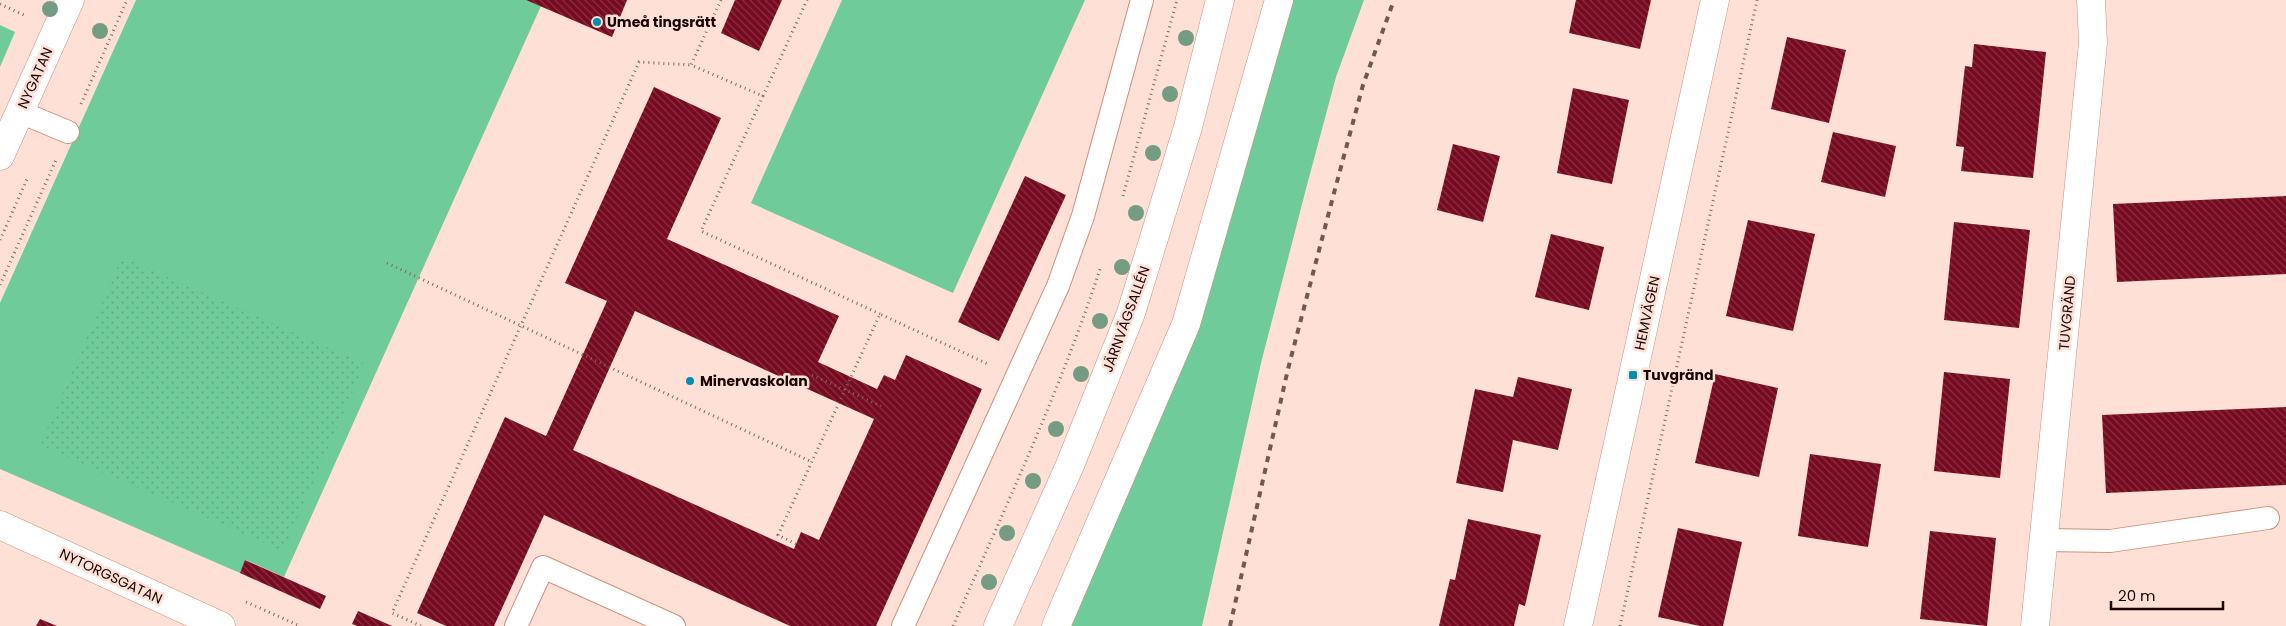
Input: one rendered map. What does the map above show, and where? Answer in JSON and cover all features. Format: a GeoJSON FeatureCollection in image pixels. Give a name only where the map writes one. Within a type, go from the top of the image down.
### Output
{"type":"FeatureCollection","features":[{"type":"Feature","properties":{"kind":"street","name":"NYGATAN"},"geometry":{"type":"LineString","coordinates":[[0,156],[10,107],[70,0]]}},
{"type":"Feature","properties":{"kind":"street","name":"JÄRNVÄGSALLÉN"},"geometry":{"type":"LineString","coordinates":[[998,626],[1070,464],[1132,313],[1188,127],[1220,0]]}},
{"type":"Feature","properties":{"kind":"street"},"geometry":{"type":"LineString","coordinates":[[1056,626],[1186,324],[1279,0]]}},
{"type":"Feature","properties":{"kind":"street","name":"HEMVÄGEN"},"geometry":{"type":"LineString","coordinates":[[1578,626],[1715,0]]}},
{"type":"Feature","properties":{"kind":"street","name":"TUVGRÄND"},"geometry":{"type":"LineString","coordinates":[[2035,626],[2045,540],[2092,43],[2091,0]]}},
{"type":"Feature","properties":{"kind":"street","name":"NYTORGSGATAN"},"geometry":{"type":"LineString","coordinates":[[0,525],[221,626]]}},
{"type":"Feature","properties":{"kind":"lane"},"geometry":{"type":"LineString","coordinates":[[903,626],[1058,286],[1083,216],[1142,0]]}},
{"type":"Feature","properties":{"kind":"lane"},"geometry":{"type":"LineString","coordinates":[[10,107],[68,132]]}},
{"type":"Feature","properties":{"kind":"lane"},"geometry":{"type":"LineString","coordinates":[[2045,540],[2110,541],[2268,518]]}},
{"type":"Feature","properties":{"kind":"lane"},"geometry":{"type":"LineString","coordinates":[[516,626],[543,567],[674,626]]}},
{"type":"Feature","properties":{"kind":"path"},"geometry":{"type":"LineString","coordinates":[[0,285],[127,0]]}},
{"type":"Feature","properties":{"kind":"path"},"geometry":{"type":"LineString","coordinates":[[691,65],[721,0]]}},
{"type":"Feature","properties":{"kind":"path"},"geometry":{"type":"LineString","coordinates":[[807,0],[701,232],[1017,377]]}},
{"type":"Feature","properties":{"kind":"path"},"geometry":{"type":"LineString","coordinates":[[1620,626],[1757,0]]}},
{"type":"Feature","properties":{"kind":"path"},"geometry":{"type":"LineString","coordinates":[[420,626],[392,613],[639,62],[691,65],[763,96]]}},
{"type":"Feature","properties":{"kind":"path"},"geometry":{"type":"LineString","coordinates":[[387,263],[812,462]]}},
{"type":"Feature","properties":{"kind":"path"},"geometry":{"type":"LineString","coordinates":[[796,544],[778,535],[880,314]]}},
{"type":"Feature","properties":{"kind":"path"},"geometry":{"type":"LineString","coordinates":[[812,375],[881,406]]}},
{"type":"Feature","properties":{"kind":"green space"},"geometry":{"type":"Polygon","coordinates":[[[136,0],[526,0],[541,6],[284,577],[246,560],[240,573],[0,469],[0,303],[136,0]]]}},
{"type":"Feature","properties":{"kind":"green space"},"geometry":{"type":"Polygon","coordinates":[[[842,0],[1085,0],[953,293],[751,203],[842,0]]]}},
{"type":"Feature","properties":{"kind":"green space"},"geometry":{"type":"Polygon","coordinates":[[[1279,0],[1364,0],[1336,77],[1307,185],[1261,363],[1202,626],[1056,626],[1186,324],[1279,0]]]}},
{"type":"Feature","properties":{"kind":"green space"},"geometry":{"type":"Polygon","coordinates":[[[0,25],[15,32],[0,67],[0,25]]]}},
{"type":"Feature","properties":{"kind":"green space"},"geometry":{"type":"Polygon","coordinates":[[[122,257],[365,364],[283,551],[40,445],[122,257]]]}},
{"type":"Feature","properties":{"kind":"building","name":"Umeå tingsrätt"},"geometry":{"type":"Polygon","coordinates":[[[526,0],[627,0],[612,37],[526,0]]]}},
{"type":"Feature","properties":{"kind":"building"},"geometry":{"type":"Polygon","coordinates":[[[735,0],[782,0],[759,51],[721,33],[735,0]]]}},
{"type":"Feature","properties":{"kind":"building"},"geometry":{"type":"Polygon","coordinates":[[[1576,0],[1651,0],[1640,49],[1569,33],[1576,0]]]}},
{"type":"Feature","properties":{"kind":"building"},"geometry":{"type":"Polygon","coordinates":[[[1787,37],[1846,50],[1829,123],[1771,109],[1787,37]]]}},
{"type":"Feature","properties":{"kind":"building"},"geometry":{"type":"Polygon","coordinates":[[[1974,44],[2046,52],[2033,178],[1961,171],[1964,147],[1956,146],[1965,66],[1972,67],[1974,44]]]}},
{"type":"Feature","properties":{"kind":"building"},"geometry":{"type":"Polygon","coordinates":[[[654,87],[721,118],[667,239],[839,316],[818,362],[877,389],[884,375],[895,380],[906,355],[982,389],[876,626],[790,626],[544,515],[494,626],[446,626],[417,613],[505,417],[546,436],[607,301],[565,283],[654,87]],[[635,311],[573,450],[794,549],[801,532],[819,540],[874,419],[635,311]]]}},
{"type":"Feature","properties":{"kind":"building"},"geometry":{"type":"Polygon","coordinates":[[[1573,88],[1629,100],[1612,184],[1557,173],[1573,88]]]}},
{"type":"Feature","properties":{"kind":"building"},"geometry":{"type":"Polygon","coordinates":[[[1833,132],[1896,146],[1885,197],[1821,182],[1833,132]]]}},
{"type":"Feature","properties":{"kind":"building"},"geometry":{"type":"Polygon","coordinates":[[[1453,144],[1500,156],[1483,222],[1437,210],[1453,144]]]}},
{"type":"Feature","properties":{"kind":"building"},"geometry":{"type":"Polygon","coordinates":[[[1025,176],[1066,195],[999,341],[958,322],[1025,176]]]}},
{"type":"Feature","properties":{"kind":"building"},"geometry":{"type":"Polygon","coordinates":[[[2286,196],[2286,274],[2117,282],[2113,204],[2286,196]]]}},
{"type":"Feature","properties":{"kind":"building"},"geometry":{"type":"Polygon","coordinates":[[[1748,220],[1815,234],[1793,331],[1726,316],[1748,220]]]}},
{"type":"Feature","properties":{"kind":"building"},"geometry":{"type":"Polygon","coordinates":[[[1954,222],[2030,230],[2019,328],[1944,320],[1954,222]]]}},
{"type":"Feature","properties":{"kind":"building"},"geometry":{"type":"Polygon","coordinates":[[[1551,234],[1604,247],[1589,310],[1535,297],[1551,234]]]}},
{"type":"Feature","properties":{"kind":"building"},"geometry":{"type":"Polygon","coordinates":[[[1944,372],[2010,379],[2000,478],[1934,471],[1944,372]]]}},
{"type":"Feature","properties":{"kind":"building"},"geometry":{"type":"Polygon","coordinates":[[[1715,374],[1778,388],[1759,477],[1695,463],[1715,374]]]}},
{"type":"Feature","properties":{"kind":"building"},"geometry":{"type":"Polygon","coordinates":[[[1518,377],[1572,389],[1558,450],[1513,440],[1503,492],[1456,483],[1475,389],[1513,397],[1518,377]]]}},
{"type":"Feature","properties":{"kind":"building"},"geometry":{"type":"Polygon","coordinates":[[[2286,407],[2286,485],[2106,493],[2102,415],[2286,407]]]}},
{"type":"Feature","properties":{"kind":"building"},"geometry":{"type":"Polygon","coordinates":[[[1810,454],[1881,464],[1868,547],[1798,536],[1810,454]]]}},
{"type":"Feature","properties":{"kind":"building"},"geometry":{"type":"Polygon","coordinates":[[[1468,519],[1541,535],[1525,606],[1519,604],[1514,626],[1439,626],[1450,579],[1455,580],[1468,519]]]}},
{"type":"Feature","properties":{"kind":"building"},"geometry":{"type":"Polygon","coordinates":[[[1678,528],[1742,542],[1723,626],[1700,626],[1658,617],[1678,528]]]}},
{"type":"Feature","properties":{"kind":"building"},"geometry":{"type":"Polygon","coordinates":[[[1930,531],[1996,538],[1987,626],[1920,619],[1930,531]]]}},
{"type":"Feature","properties":{"kind":"building"},"geometry":{"type":"Polygon","coordinates":[[[245,560],[326,596],[320,609],[240,573],[245,560]]]}},
{"type":"Feature","properties":{"kind":"building"},"geometry":{"type":"Polygon","coordinates":[[[358,611],[392,626],[357,626],[352,624],[358,611]]]}},
{"type":"Feature","properties":{"kind":"building"},"geometry":{"type":"Polygon","coordinates":[[[40,619],[57,626],[36,626],[40,619]]]}},
{"type":"Feature","properties":{"kind":"railway"},"geometry":{"type":"LineString","coordinates":[[1230,626],[1288,369],[1334,193],[1363,85],[1394,0]]}},
{"type":"Feature","properties":{"kind":"place","name":"Umeå tingsrätt"},"geometry":{"type":"Point","coordinates":[597,22]}},
{"type":"Feature","properties":{"kind":"place","name":"Tuvgränd"},"geometry":{"type":"Point","coordinates":[1633,375]}},
{"type":"Feature","properties":{"kind":"place","name":"Minervaskolan"},"geometry":{"type":"Point","coordinates":[690,381]}}]}
